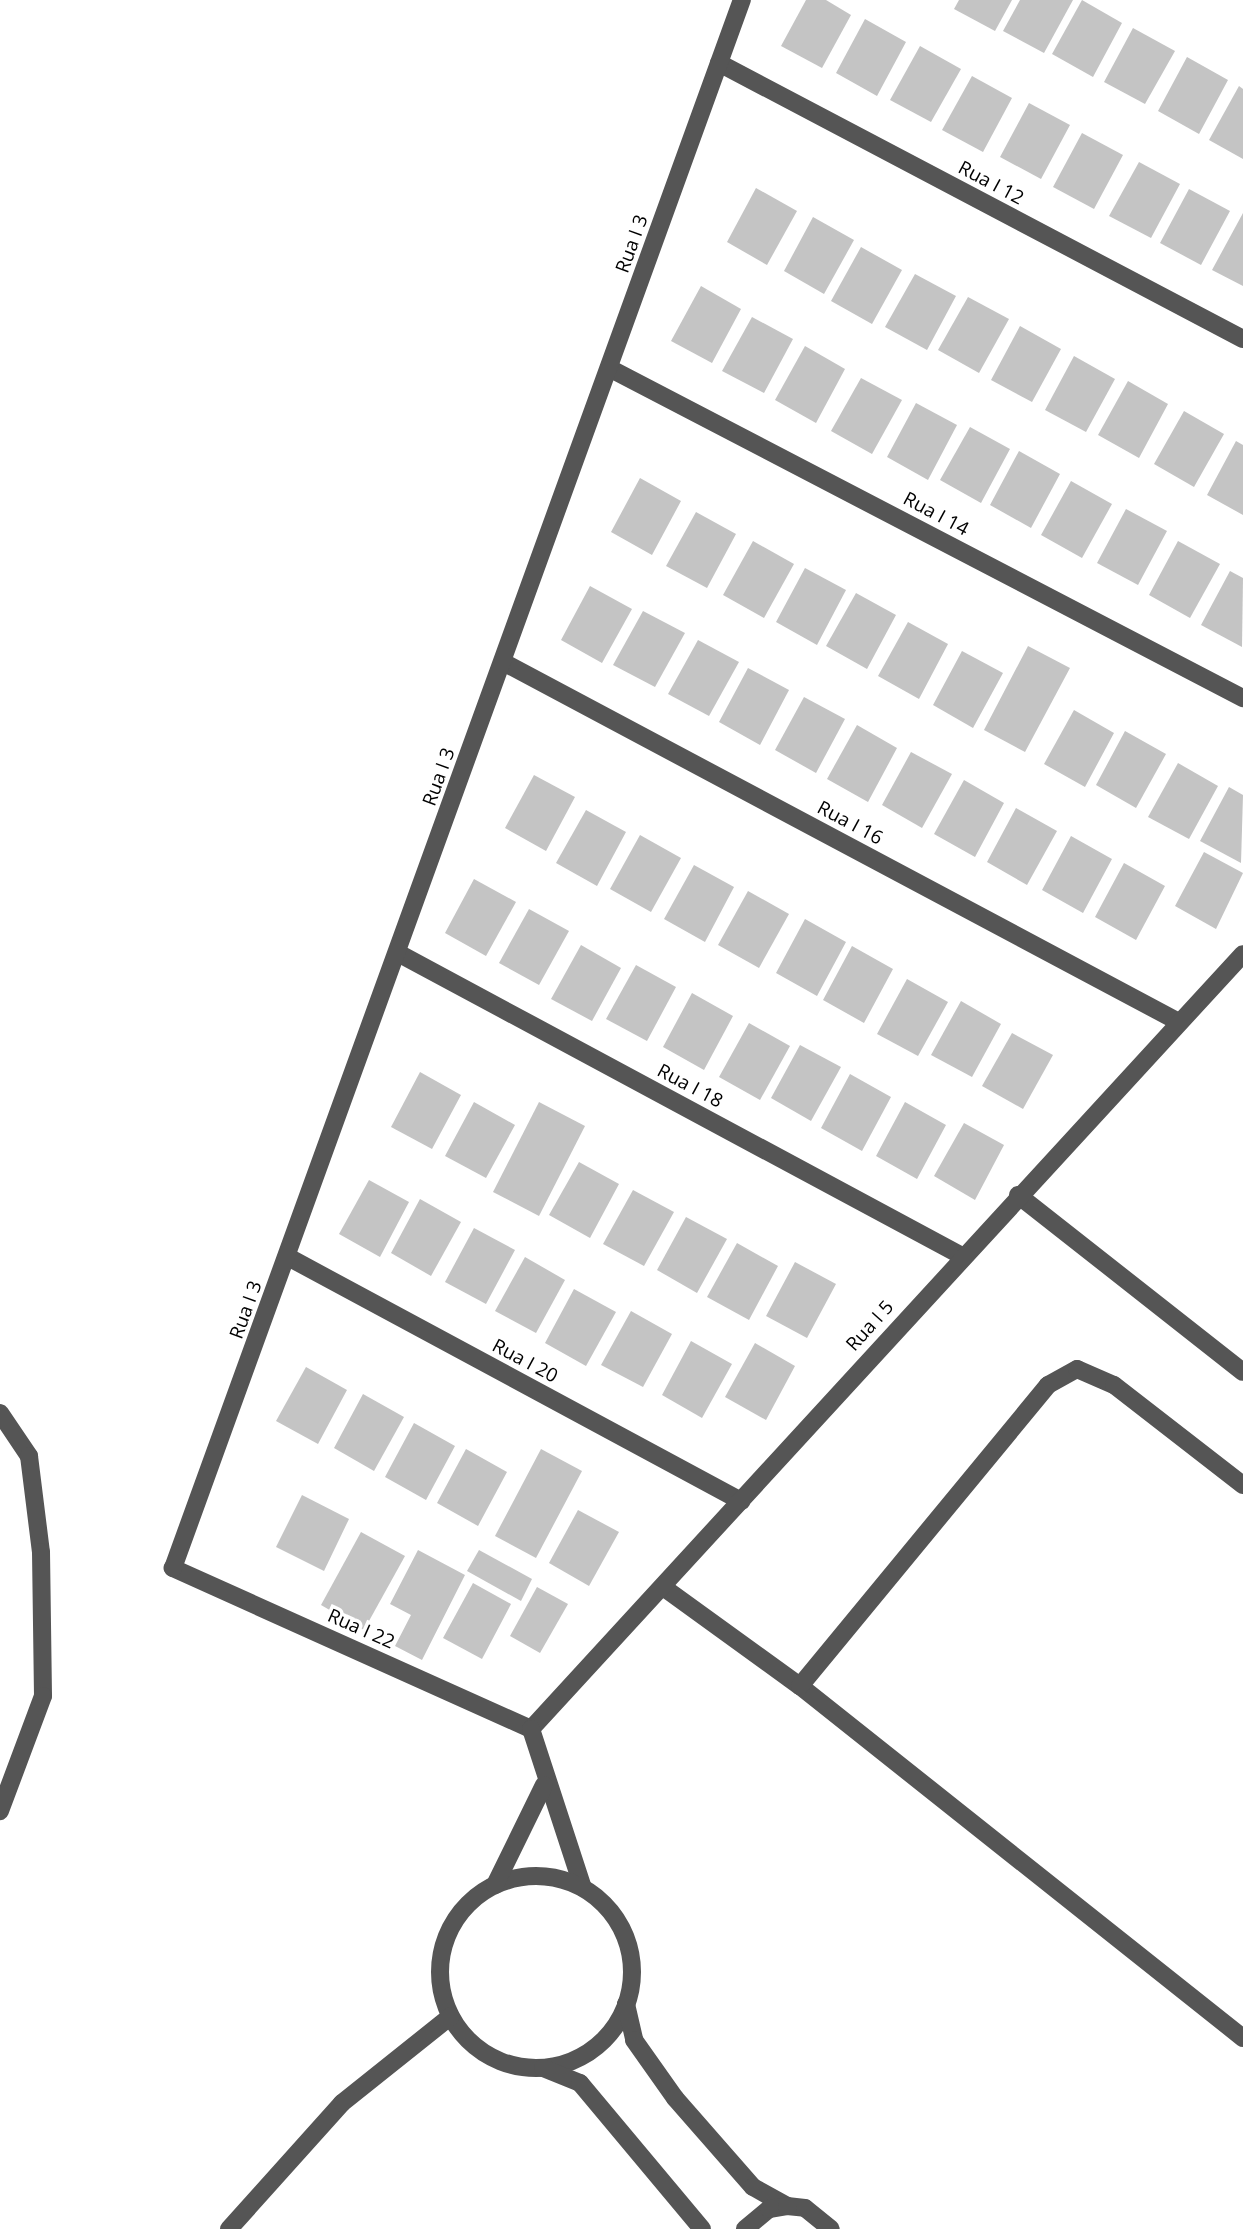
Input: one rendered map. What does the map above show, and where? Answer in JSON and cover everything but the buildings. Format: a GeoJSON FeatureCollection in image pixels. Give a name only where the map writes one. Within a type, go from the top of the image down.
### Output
{"type":"FeatureCollection","features":[{"type":"Feature","properties":{"kind":"street","name":"Rua I 3"},"geometry":{"type":"LineString","coordinates":[[173,1568],[742,0]]}},
{"type":"Feature","properties":{"kind":"street","name":"Rua I 12"},"geometry":{"type":"LineString","coordinates":[[719,63],[1243,339]]}},
{"type":"Feature","properties":{"kind":"street","name":"Rua I 14"},"geometry":{"type":"LineString","coordinates":[[609,368],[1243,698]]}},
{"type":"Feature","properties":{"kind":"street","name":"Rua I 16"},"geometry":{"type":"LineString","coordinates":[[503,662],[1179,1021]]}},
{"type":"Feature","properties":{"kind":"street","name":"Rua I 18"},"geometry":{"type":"LineString","coordinates":[[398,953],[962,1256]]}},
{"type":"Feature","properties":{"kind":"street","name":"Rua I 5"},"geometry":{"type":"LineString","coordinates":[[531,1730],[962,1256],[1243,954]]}},
{"type":"Feature","properties":{"kind":"street"},"geometry":{"type":"LineString","coordinates":[[1018,1195],[1243,1372]]}},
{"type":"Feature","properties":{"kind":"street","name":"Rua I 20"},"geometry":{"type":"LineString","coordinates":[[288,1257],[741,1501]]}},
{"type":"Feature","properties":{"kind":"street"},"geometry":{"type":"LineString","coordinates":[[800,1686],[1048,1385],[1077,1369],[1115,1385],[1243,1485]]}},
{"type":"Feature","properties":{"kind":"street"},"geometry":{"type":"LineString","coordinates":[[0,1413],[29,1456],[41,1552],[44,1696],[0,1811]]}},
{"type":"Feature","properties":{"kind":"street","name":"Rua I 22"},"geometry":{"type":"LineString","coordinates":[[173,1568],[531,1730]]}},
{"type":"Feature","properties":{"kind":"street"},"geometry":{"type":"LineString","coordinates":[[663,1587],[800,1686],[1243,2038]]}},
{"type":"Feature","properties":{"kind":"street"},"geometry":{"type":"LineString","coordinates":[[531,1730],[544,1785],[583,1888]]}},
{"type":"Feature","properties":{"kind":"street"},"geometry":{"type":"LineString","coordinates":[[495,1885],[544,1785]]}},
{"type":"Feature","properties":{"kind":"street"},"geometry":{"type":"LineString","coordinates":[[543,2068],[585,2054],[617,2024],[626,2004],[631,1960],[625,1938],[615,1918],[583,1888],[541,1875],[495,1885],[461,1911],[442,1950],[443,1994],[451,2016],[480,2049],[499,2060],[543,2068],[580,2083],[702,2229]]}},
{"type":"Feature","properties":{"kind":"street"},"geometry":{"type":"LineString","coordinates":[[626,2004],[634,2040],[675,2098],[753,2188],[787,2206],[813,2213],[831,2229]]}},
{"type":"Feature","properties":{"kind":"street"},"geometry":{"type":"LineString","coordinates":[[229,2229],[342,2103],[451,2016]]}},
{"type":"Feature","properties":{"kind":"street"},"geometry":{"type":"LineString","coordinates":[[745,2229],[769,2209],[787,2206]]}}]}
